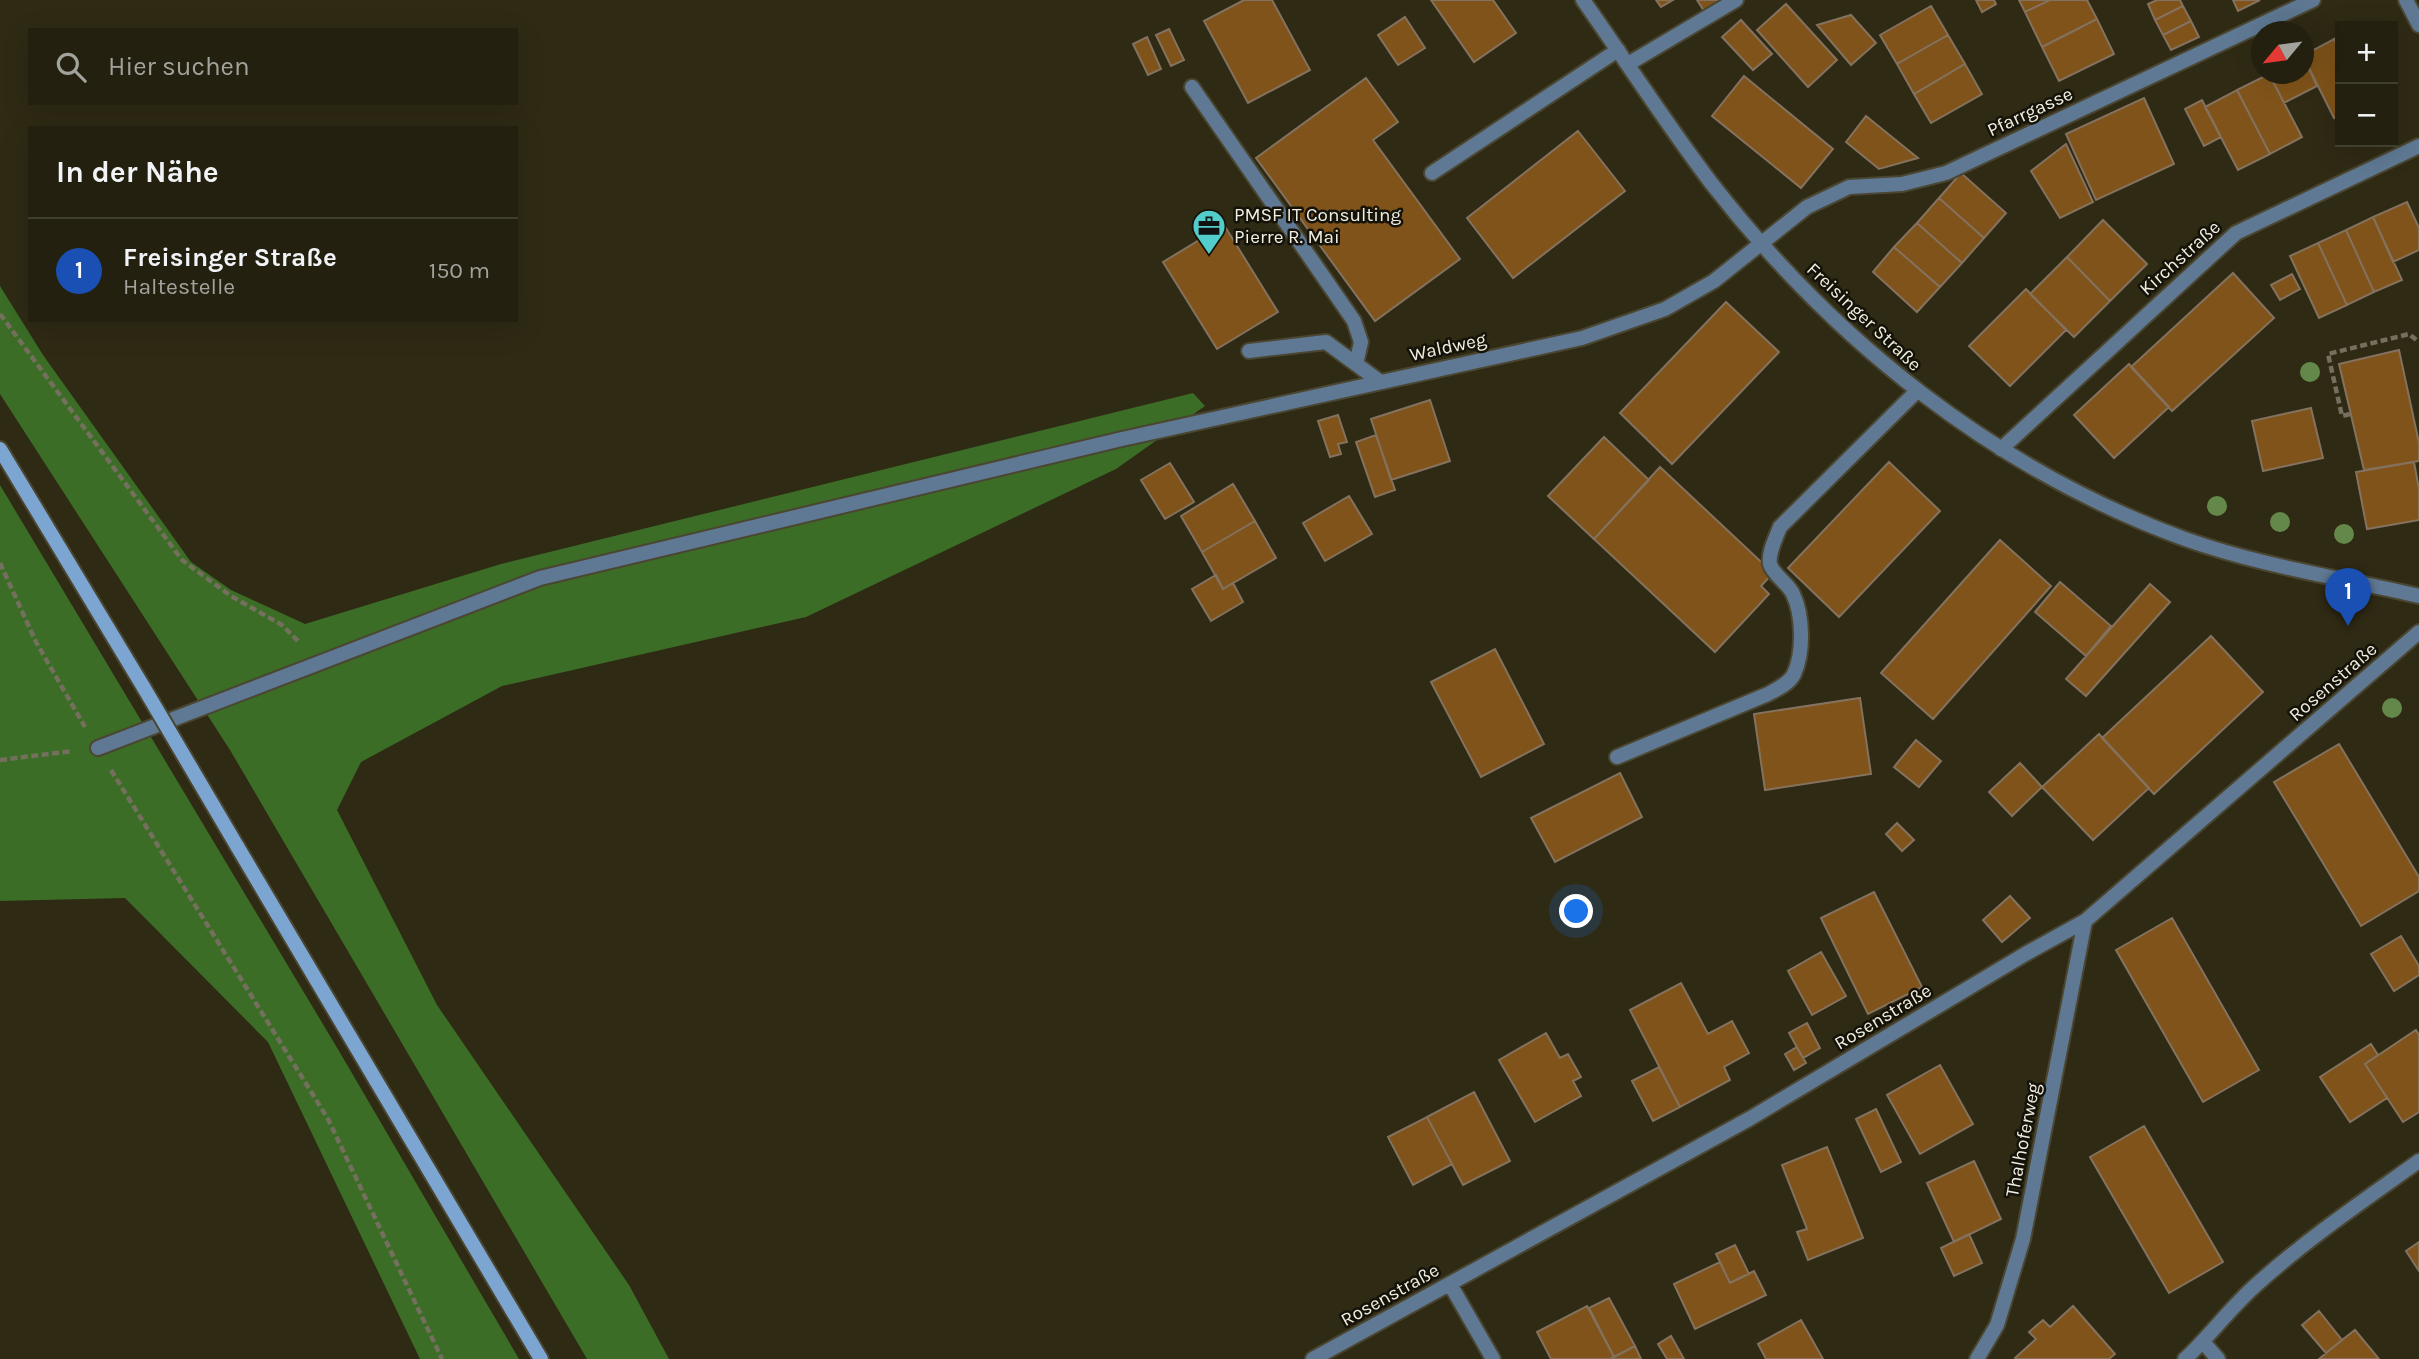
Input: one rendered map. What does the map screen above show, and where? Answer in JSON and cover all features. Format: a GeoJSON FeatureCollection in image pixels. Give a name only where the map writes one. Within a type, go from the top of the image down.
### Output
{"type":"FeatureCollection","features":[{"type":"Feature","properties":{"kind":"main road"},"geometry":{"type":"LineString","coordinates":[[0,449],[541,1359]]}},
{"type":"Feature","properties":{"kind":"street","name":"Freisinger Straße"},"geometry":{"type":"LineString","coordinates":[[1583,0],[1712,184],[1762,243],[1841,326],[1948,415],[2001,449],[2109,506],[2186,539],[2286,567],[2419,596]]}},
{"type":"Feature","properties":{"kind":"street"},"geometry":{"type":"LineString","coordinates":[[1628,64],[1736,0]]}},
{"type":"Feature","properties":{"kind":"street","name":"Pfarrgasse"},"geometry":{"type":"LineString","coordinates":[[1762,243],[1807,207],[1849,187],[1902,184],[1945,173],[2313,0]]}},
{"type":"Feature","properties":{"kind":"street"},"geometry":{"type":"LineString","coordinates":[[2406,0],[2419,25]]}},
{"type":"Feature","properties":{"kind":"street"},"geometry":{"type":"LineString","coordinates":[[1433,173],[1618,50]]}},
{"type":"Feature","properties":{"kind":"street"},"geometry":{"type":"LineString","coordinates":[[1192,87],[1354,321],[1361,342],[1356,364]]}},
{"type":"Feature","properties":{"kind":"street","name":"Kirchstraße"},"geometry":{"type":"LineString","coordinates":[[2001,449],[2236,233],[2419,146]]}},
{"type":"Feature","properties":{"kind":"street","name":"Waldweg"},"geometry":{"type":"LineString","coordinates":[[98,748],[540,578],[1122,439],[1582,338],[1665,309],[1714,281],[1762,243]]}},
{"type":"Feature","properties":{"kind":"street"},"geometry":{"type":"LineString","coordinates":[[1249,351],[1326,342],[1379,381]]}},
{"type":"Feature","properties":{"kind":"street"},"geometry":{"type":"LineString","coordinates":[[1617,757],[1768,694],[1790,680],[1794,674],[1800,646],[1799,620],[1792,591],[1772,569],[1770,562],[1780,527],[1917,391]]}},
{"type":"Feature","properties":{"kind":"street","name":"Rosenstraße"},"geometry":{"type":"LineString","coordinates":[[1313,1359],[1749,1119],[2085,921],[2419,632]]}},
{"type":"Feature","properties":{"kind":"street","name":"Thalhoferweg"},"geometry":{"type":"LineString","coordinates":[[1977,1359],[1997,1325],[2023,1240],[2085,921]]}},
{"type":"Feature","properties":{"kind":"street"},"geometry":{"type":"LineString","coordinates":[[2185,1359],[2254,1287],[2322,1230],[2419,1161]]}},
{"type":"Feature","properties":{"kind":"street"},"geometry":{"type":"LineString","coordinates":[[1450,1284],[1493,1359]]}},
{"type":"Feature","properties":{"kind":"street"},"geometry":{"type":"LineString","coordinates":[[2203,1342],[2218,1359]]}},
{"type":"Feature","properties":{"kind":"path"},"geometry":{"type":"LineString","coordinates":[[0,314],[182,560],[231,596],[282,625],[321,662]]}},
{"type":"Feature","properties":{"kind":"path"},"geometry":{"type":"LineString","coordinates":[[2350,414],[2342,416],[2328,354],[2409,334],[2419,342]]}},
{"type":"Feature","properties":{"kind":"path"},"geometry":{"type":"LineString","coordinates":[[0,563],[36,642],[98,748],[328,1119],[442,1359]]}},
{"type":"Feature","properties":{"kind":"path"},"geometry":{"type":"LineString","coordinates":[[0,760],[98,748]]}},
{"type":"Feature","properties":{"kind":"green space"},"geometry":{"type":"Polygon","coordinates":[[[0,286],[43,355],[191,562],[231,590],[305,624],[501,564],[1193,393],[1205,406],[1116,469],[806,617],[502,686],[361,762],[337,810],[437,1005],[629,1285],[669,1359],[587,1359],[230,750],[0,394],[0,286]]]}},
{"type":"Feature","properties":{"kind":"green space"},"geometry":{"type":"Polygon","coordinates":[[[0,485],[339,1051],[519,1359],[420,1359],[268,1042],[125,898],[0,901],[0,485]]]}},
{"type":"Feature","properties":{"kind":"building"},"geometry":{"type":"Polygon","coordinates":[[[1244,0],[1272,0],[1310,70],[1248,103],[1204,21],[1244,0]]]}},
{"type":"Feature","properties":{"kind":"building"},"geometry":{"type":"Polygon","coordinates":[[[1431,0],[1493,0],[1516,33],[1474,62],[1431,0]]]}},
{"type":"Feature","properties":{"kind":"building"},"geometry":{"type":"Polygon","coordinates":[[[1656,0],[1673,0],[1661,7],[1656,0]]]}},
{"type":"Feature","properties":{"kind":"building"},"geometry":{"type":"Polygon","coordinates":[[[1697,0],[1722,0],[1704,11],[1697,0]]]}},
{"type":"Feature","properties":{"kind":"building"},"geometry":{"type":"Polygon","coordinates":[[[1976,0],[1994,0],[1996,4],[1982,12],[1976,0]]]}},
{"type":"Feature","properties":{"kind":"building"},"geometry":{"type":"Polygon","coordinates":[[[2019,0],[2050,0],[2025,12],[2019,0]]]}},
{"type":"Feature","properties":{"kind":"building"},"geometry":{"type":"Polygon","coordinates":[[[2050,0],[2087,0],[2097,19],[2042,47],[2025,12],[2050,0]]]}},
{"type":"Feature","properties":{"kind":"building"},"geometry":{"type":"Polygon","coordinates":[[[2157,0],[2180,0],[2183,6],[2155,20],[2148,4],[2157,0]]]}},
{"type":"Feature","properties":{"kind":"building"},"geometry":{"type":"Polygon","coordinates":[[[2233,0],[2260,0],[2238,11],[2233,0]]]}},
{"type":"Feature","properties":{"kind":"building"},"geometry":{"type":"Polygon","coordinates":[[[1786,4],[1837,60],[1808,87],[1757,30],[1786,4]]]}},
{"type":"Feature","properties":{"kind":"building"},"geometry":{"type":"Polygon","coordinates":[[[1931,6],[1948,35],[1897,64],[1880,35],[1931,6]]]}},
{"type":"Feature","properties":{"kind":"building"},"geometry":{"type":"Polygon","coordinates":[[[2183,6],[2191,21],[2163,35],[2155,20],[2183,6]]]}},
{"type":"Feature","properties":{"kind":"building"},"geometry":{"type":"Polygon","coordinates":[[[1851,15],[1876,43],[1851,65],[1817,25],[1851,15]]]}},
{"type":"Feature","properties":{"kind":"building"},"geometry":{"type":"Polygon","coordinates":[[[1405,17],[1425,48],[1398,65],[1378,35],[1405,17]]]}},
{"type":"Feature","properties":{"kind":"building"},"geometry":{"type":"Polygon","coordinates":[[[2097,19],[2114,54],[2059,81],[2042,47],[2097,19]]]}},
{"type":"Feature","properties":{"kind":"building"},"geometry":{"type":"Polygon","coordinates":[[[1741,20],[1772,54],[1753,70],[1722,37],[1741,20]]]}},
{"type":"Feature","properties":{"kind":"building"},"geometry":{"type":"Polygon","coordinates":[[[2191,21],[2199,37],[2171,50],[2163,35],[2191,21]]]}},
{"type":"Feature","properties":{"kind":"building"},"geometry":{"type":"Polygon","coordinates":[[[1169,29],[1184,60],[1171,66],[1156,35],[1169,29]]]}},
{"type":"Feature","properties":{"kind":"building"},"geometry":{"type":"Polygon","coordinates":[[[1948,35],[1965,64],[1914,94],[1897,64],[1948,35]]]}},
{"type":"Feature","properties":{"kind":"building"},"geometry":{"type":"Polygon","coordinates":[[[1147,37],[1161,69],[1148,75],[1133,44],[1147,37]]]}},
{"type":"Feature","properties":{"kind":"building"},"geometry":{"type":"Polygon","coordinates":[[[2334,39],[2335,41],[2334,118],[2314,78],[2314,50],[2334,39]]]}},
{"type":"Feature","properties":{"kind":"building"},"geometry":{"type":"Polygon","coordinates":[[[1965,64],[1982,94],[1931,123],[1914,94],[1965,64]]]}},
{"type":"Feature","properties":{"kind":"building"},"geometry":{"type":"Polygon","coordinates":[[[1744,76],[1833,149],[1801,188],[1712,116],[1744,76]]]}},
{"type":"Feature","properties":{"kind":"building"},"geometry":{"type":"Polygon","coordinates":[[[1366,78],[1398,122],[1373,140],[1460,259],[1375,321],[1256,158],[1366,78]]]}},
{"type":"Feature","properties":{"kind":"building"},"geometry":{"type":"Polygon","coordinates":[[[2314,80],[2317,86],[2284,103],[2274,84],[2314,84],[2314,80]]]}},
{"type":"Feature","properties":{"kind":"building"},"geometry":{"type":"Polygon","coordinates":[[[2251,83],[2274,84],[2302,137],[2270,154],[2237,90],[2251,83]]]}},
{"type":"Feature","properties":{"kind":"building"},"geometry":{"type":"Polygon","coordinates":[[[2237,90],[2270,154],[2238,170],[2205,107],[2237,90]]]}},
{"type":"Feature","properties":{"kind":"building"},"geometry":{"type":"Polygon","coordinates":[[[2144,98],[2174,164],[2096,200],[2066,134],[2144,98]]]}},
{"type":"Feature","properties":{"kind":"building"},"geometry":{"type":"Polygon","coordinates":[[[2202,100],[2221,137],[2204,146],[2185,109],[2202,100]]]}},
{"type":"Feature","properties":{"kind":"building"},"geometry":{"type":"Polygon","coordinates":[[[1866,116],[1918,158],[1879,169],[1846,142],[1866,116]]]}},
{"type":"Feature","properties":{"kind":"building"},"geometry":{"type":"Polygon","coordinates":[[[1578,131],[1625,191],[1513,278],[1467,218],[1578,131]]]}},
{"type":"Feature","properties":{"kind":"building"},"geometry":{"type":"Polygon","coordinates":[[[2066,144],[2093,202],[2060,218],[2031,171],[2066,144]]]}},
{"type":"Feature","properties":{"kind":"building"},"geometry":{"type":"Polygon","coordinates":[[[1961,173],[2006,213],[1984,238],[1939,198],[1961,173]]]}},
{"type":"Feature","properties":{"kind":"building"},"geometry":{"type":"Polygon","coordinates":[[[1939,198],[1984,238],[1962,263],[1917,223],[1939,198]]]}},
{"type":"Feature","properties":{"kind":"building"},"geometry":{"type":"Polygon","coordinates":[[[2407,202],[2419,228],[2419,250],[2393,262],[2373,217],[2407,202]]]}},
{"type":"Feature","properties":{"kind":"building"},"geometry":{"type":"Polygon","coordinates":[[[2373,217],[2402,280],[2374,292],[2346,230],[2373,217]]]}},
{"type":"Feature","properties":{"kind":"building"},"geometry":{"type":"Polygon","coordinates":[[[2103,220],[2147,264],[2110,301],[2067,257],[2103,220]]]}},
{"type":"Feature","properties":{"kind":"building"},"geometry":{"type":"Polygon","coordinates":[[[1917,223],[1962,263],[1940,287],[1894,247],[1917,223]]]}},
{"type":"Feature","properties":{"kind":"building"},"geometry":{"type":"Polygon","coordinates":[[[1224,225],[1278,312],[1217,349],[1163,262],[1224,225]]]}},
{"type":"Feature","properties":{"kind":"building"},"geometry":{"type":"Polygon","coordinates":[[[2346,230],[2374,292],[2347,305],[2318,243],[2346,230]]]}},
{"type":"Feature","properties":{"kind":"building"},"geometry":{"type":"Polygon","coordinates":[[[2318,243],[2347,305],[2319,318],[2290,256],[2318,243]]]}},
{"type":"Feature","properties":{"kind":"building"},"geometry":{"type":"Polygon","coordinates":[[[1894,247],[1940,287],[1917,312],[1873,272],[1894,247]]]}},
{"type":"Feature","properties":{"kind":"building"},"geometry":{"type":"Polygon","coordinates":[[[2067,257],[2110,301],[2074,337],[2030,294],[2067,257]]]}},
{"type":"Feature","properties":{"kind":"building"},"geometry":{"type":"Polygon","coordinates":[[[2233,273],[2274,318],[2172,411],[2131,367],[2233,273]]]}},
{"type":"Feature","properties":{"kind":"building"},"geometry":{"type":"Polygon","coordinates":[[[2292,274],[2300,289],[2280,300],[2271,285],[2292,274]]]}},
{"type":"Feature","properties":{"kind":"building"},"geometry":{"type":"Polygon","coordinates":[[[2026,289],[2066,330],[2010,386],[1969,346],[2026,289]]]}},
{"type":"Feature","properties":{"kind":"building"},"geometry":{"type":"Polygon","coordinates":[[[1726,302],[1779,352],[1672,464],[1620,413],[1726,302]]]}},
{"type":"Feature","properties":{"kind":"building"},"geometry":{"type":"Polygon","coordinates":[[[2399,350],[2419,443],[2419,461],[2364,470],[2339,364],[2399,350]]]}},
{"type":"Feature","properties":{"kind":"building"},"geometry":{"type":"Polygon","coordinates":[[[2129,364],[2169,407],[2114,458],[2074,415],[2129,364]]]}},
{"type":"Feature","properties":{"kind":"building"},"geometry":{"type":"Polygon","coordinates":[[[1430,400],[1450,461],[1391,480],[1371,419],[1430,400]]]}},
{"type":"Feature","properties":{"kind":"building"},"geometry":{"type":"Polygon","coordinates":[[[2311,408],[2323,458],[2263,471],[2252,421],[2311,408]]]}},
{"type":"Feature","properties":{"kind":"building"},"geometry":{"type":"Polygon","coordinates":[[[1338,415],[1347,442],[1338,444],[1341,454],[1330,457],[1318,421],[1338,415]]]}},
{"type":"Feature","properties":{"kind":"building"},"geometry":{"type":"Polygon","coordinates":[[[1376,435],[1395,490],[1375,497],[1356,442],[1376,435]]]}},
{"type":"Feature","properties":{"kind":"building"},"geometry":{"type":"Polygon","coordinates":[[[1604,437],[1649,480],[1594,539],[1548,496],[1604,437]]]}},
{"type":"Feature","properties":{"kind":"building"},"geometry":{"type":"Polygon","coordinates":[[[1889,462],[1940,511],[1839,617],[1788,568],[1889,462]]]}},
{"type":"Feature","properties":{"kind":"building"},"geometry":{"type":"Polygon","coordinates":[[[2414,462],[2419,489],[2419,520],[2367,529],[2356,472],[2414,462]]]}},
{"type":"Feature","properties":{"kind":"building"},"geometry":{"type":"Polygon","coordinates":[[[1170,463],[1194,502],[1165,519],[1141,480],[1170,463]]]}},
{"type":"Feature","properties":{"kind":"building"},"geometry":{"type":"Polygon","coordinates":[[[1660,467],[1773,573],[1761,586],[1769,594],[1715,652],[1594,539],[1660,467]]]}},
{"type":"Feature","properties":{"kind":"building"},"geometry":{"type":"Polygon","coordinates":[[[1233,484],[1255,521],[1202,552],[1181,516],[1233,484]]]}},
{"type":"Feature","properties":{"kind":"building"},"geometry":{"type":"Polygon","coordinates":[[[1349,496],[1372,534],[1325,561],[1303,523],[1349,496]]]}},
{"type":"Feature","properties":{"kind":"building"},"geometry":{"type":"Polygon","coordinates":[[[1255,521],[1276,558],[1223,589],[1202,552],[1255,521]]]}},
{"type":"Feature","properties":{"kind":"building"},"geometry":{"type":"Polygon","coordinates":[[[2000,540],[2051,586],[1933,719],[1881,673],[2000,540]]]}},
{"type":"Feature","properties":{"kind":"building"},"geometry":{"type":"Polygon","coordinates":[[[1216,575],[1223,589],[1233,583],[1243,602],[1211,621],[1192,589],[1216,575]]]}},
{"type":"Feature","properties":{"kind":"building"},"geometry":{"type":"Polygon","coordinates":[[[2060,582],[2111,626],[2086,656],[2035,612],[2060,582]]]}},
{"type":"Feature","properties":{"kind":"building"},"geometry":{"type":"Polygon","coordinates":[[[2150,584],[2170,602],[2086,696],[2066,679],[2150,584]]]}},
{"type":"Feature","properties":{"kind":"building"},"geometry":{"type":"Polygon","coordinates":[[[2211,636],[2263,692],[2154,794],[2102,738],[2211,636]]]}},
{"type":"Feature","properties":{"kind":"building"},"geometry":{"type":"Polygon","coordinates":[[[1495,649],[1544,744],[1481,777],[1431,682],[1495,649]]]}},
{"type":"Feature","properties":{"kind":"building"},"geometry":{"type":"Polygon","coordinates":[[[1860,698],[1871,774],[1765,790],[1754,714],[1860,698]]]}},
{"type":"Feature","properties":{"kind":"building"},"geometry":{"type":"Polygon","coordinates":[[[2099,734],[2149,788],[2093,840],[2042,787],[2099,734]]]}},
{"type":"Feature","properties":{"kind":"building"},"geometry":{"type":"Polygon","coordinates":[[[1916,740],[1941,761],[1919,787],[1894,767],[1916,740]]]}},
{"type":"Feature","properties":{"kind":"building"},"geometry":{"type":"Polygon","coordinates":[[[2339,744],[2419,877],[2419,891],[2361,926],[2274,782],[2339,744]]]}},
{"type":"Feature","properties":{"kind":"building"},"geometry":{"type":"Polygon","coordinates":[[[2020,763],[2042,787],[2012,816],[1989,792],[2020,763]]]}},
{"type":"Feature","properties":{"kind":"building"},"geometry":{"type":"Polygon","coordinates":[[[1620,773],[1642,817],[1555,862],[1531,818],[1620,773]]]}},
{"type":"Feature","properties":{"kind":"building"},"geometry":{"type":"Polygon","coordinates":[[[1897,823],[1914,840],[1902,851],[1886,834],[1897,823]]]}},
{"type":"Feature","properties":{"kind":"building"},"geometry":{"type":"Polygon","coordinates":[[[1874,892],[1922,987],[1868,1014],[1821,918],[1874,892]]]}},
{"type":"Feature","properties":{"kind":"building"},"geometry":{"type":"Polygon","coordinates":[[[2010,896],[2030,918],[2002,942],[1983,920],[2010,896]]]}},
{"type":"Feature","properties":{"kind":"building"},"geometry":{"type":"Polygon","coordinates":[[[2172,918],[2259,1070],[2203,1102],[2116,950],[2172,918]]]}},
{"type":"Feature","properties":{"kind":"building"},"geometry":{"type":"Polygon","coordinates":[[[2401,936],[2419,966],[2419,975],[2394,991],[2371,954],[2401,936]]]}},
{"type":"Feature","properties":{"kind":"building"},"geometry":{"type":"Polygon","coordinates":[[[1821,952],[1846,996],[1812,1015],[1788,971],[1821,952]]]}},
{"type":"Feature","properties":{"kind":"building"},"geometry":{"type":"Polygon","coordinates":[[[1681,983],[1708,1034],[1732,1021],[1749,1053],[1724,1067],[1730,1080],[1680,1107],[1630,1010],[1681,983]]]}},
{"type":"Feature","properties":{"kind":"building"},"geometry":{"type":"Polygon","coordinates":[[[1807,1023],[1820,1048],[1803,1058],[1789,1033],[1807,1023]]]}},
{"type":"Feature","properties":{"kind":"building"},"geometry":{"type":"Polygon","coordinates":[[[2416,1030],[2419,1035],[2419,1112],[2403,1122],[2365,1064],[2416,1030]]]}},
{"type":"Feature","properties":{"kind":"building"},"geometry":{"type":"Polygon","coordinates":[[[1546,1033],[1560,1058],[1568,1054],[1581,1077],[1573,1081],[1581,1096],[1535,1122],[1499,1060],[1546,1033]]]}},
{"type":"Feature","properties":{"kind":"building"},"geometry":{"type":"Polygon","coordinates":[[[2371,1044],[2378,1055],[2365,1064],[2387,1098],[2350,1122],[2320,1077],[2371,1044]]]}},
{"type":"Feature","properties":{"kind":"building"},"geometry":{"type":"Polygon","coordinates":[[[1797,1047],[1806,1063],[1794,1070],[1785,1054],[1797,1047]]]}},
{"type":"Feature","properties":{"kind":"building"},"geometry":{"type":"Polygon","coordinates":[[[1940,1065],[1973,1124],[1920,1154],[1887,1095],[1940,1065]]]}},
{"type":"Feature","properties":{"kind":"building"},"geometry":{"type":"Polygon","coordinates":[[[1659,1067],[1680,1107],[1653,1121],[1632,1081],[1659,1067]]]}},
{"type":"Feature","properties":{"kind":"building"},"geometry":{"type":"Polygon","coordinates":[[[1474,1092],[1510,1161],[1463,1185],[1427,1117],[1474,1092]]]}},
{"type":"Feature","properties":{"kind":"building"},"geometry":{"type":"Polygon","coordinates":[[[1876,1109],[1901,1162],[1881,1172],[1856,1119],[1876,1109]]]}},
{"type":"Feature","properties":{"kind":"building"},"geometry":{"type":"Polygon","coordinates":[[[1427,1117],[1452,1164],[1413,1185],[1388,1137],[1427,1117]]]}},
{"type":"Feature","properties":{"kind":"building"},"geometry":{"type":"Polygon","coordinates":[[[2144,1126],[2223,1262],[2169,1293],[2090,1157],[2144,1126]]]}},
{"type":"Feature","properties":{"kind":"building"},"geometry":{"type":"Polygon","coordinates":[[[1827,1147],[1863,1238],[1808,1260],[1797,1232],[1807,1229],[1782,1165],[1827,1147]]]}},
{"type":"Feature","properties":{"kind":"building"},"geometry":{"type":"Polygon","coordinates":[[[1974,1161],[2001,1219],[1954,1242],[1927,1183],[1974,1161]]]}},
{"type":"Feature","properties":{"kind":"building"},"geometry":{"type":"Polygon","coordinates":[[[1969,1234],[1982,1263],[1954,1276],[1941,1248],[1969,1234]]]}},
{"type":"Feature","properties":{"kind":"building"},"geometry":{"type":"Polygon","coordinates":[[[2419,1242],[2419,1271],[2406,1251],[2419,1242]]]}},
{"type":"Feature","properties":{"kind":"building"},"geometry":{"type":"Polygon","coordinates":[[[1735,1245],[1749,1274],[1730,1283],[1716,1254],[1735,1245]]]}},
{"type":"Feature","properties":{"kind":"building"},"geometry":{"type":"Polygon","coordinates":[[[1720,1262],[1730,1283],[1754,1271],[1766,1295],[1695,1329],[1674,1284],[1720,1262]]]}},
{"type":"Feature","properties":{"kind":"building"},"geometry":{"type":"Polygon","coordinates":[[[1609,1298],[1635,1346],[1614,1357],[1589,1308],[1609,1298]]]}},
{"type":"Feature","properties":{"kind":"building"},"geometry":{"type":"Polygon","coordinates":[[[1587,1306],[1614,1357],[1551,1359],[1537,1332],[1587,1306]]]}},
{"type":"Feature","properties":{"kind":"building"},"geometry":{"type":"Polygon","coordinates":[[[2073,1306],[2115,1354],[2109,1359],[2015,1358],[2036,1339],[2029,1332],[2043,1320],[2050,1327],[2073,1306]]]}},
{"type":"Feature","properties":{"kind":"building"},"geometry":{"type":"Polygon","coordinates":[[[2319,1311],[2342,1340],[2326,1353],[2302,1325],[2319,1311]]]}},
{"type":"Feature","properties":{"kind":"building"},"geometry":{"type":"Polygon","coordinates":[[[1801,1320],[1823,1359],[1766,1359],[1758,1344],[1801,1320]]]}},
{"type":"Feature","properties":{"kind":"building"},"geometry":{"type":"Polygon","coordinates":[[[2355,1330],[2379,1359],[2319,1359],[2342,1340],[2355,1330]]]}},
{"type":"Feature","properties":{"kind":"building"},"geometry":{"type":"Polygon","coordinates":[[[1671,1336],[1684,1359],[1667,1359],[1658,1344],[1671,1336]]]}},
{"type":"Feature","properties":{"kind":"building"},"geometry":{"type":"Polygon","coordinates":[[[1635,1346],[1641,1359],[1610,1359],[1614,1357],[1635,1346]]]}},
{"type":"Feature","properties":{"kind":"place","name":"PMSF IT Consulting Pierre R. Mai"},"geometry":{"type":"Point","coordinates":[1209,256]}},
{"type":"Feature","properties":{"kind":"place","name":"Freisinger Straße"},"geometry":{"type":"Point","coordinates":[2348,626]}}]}
